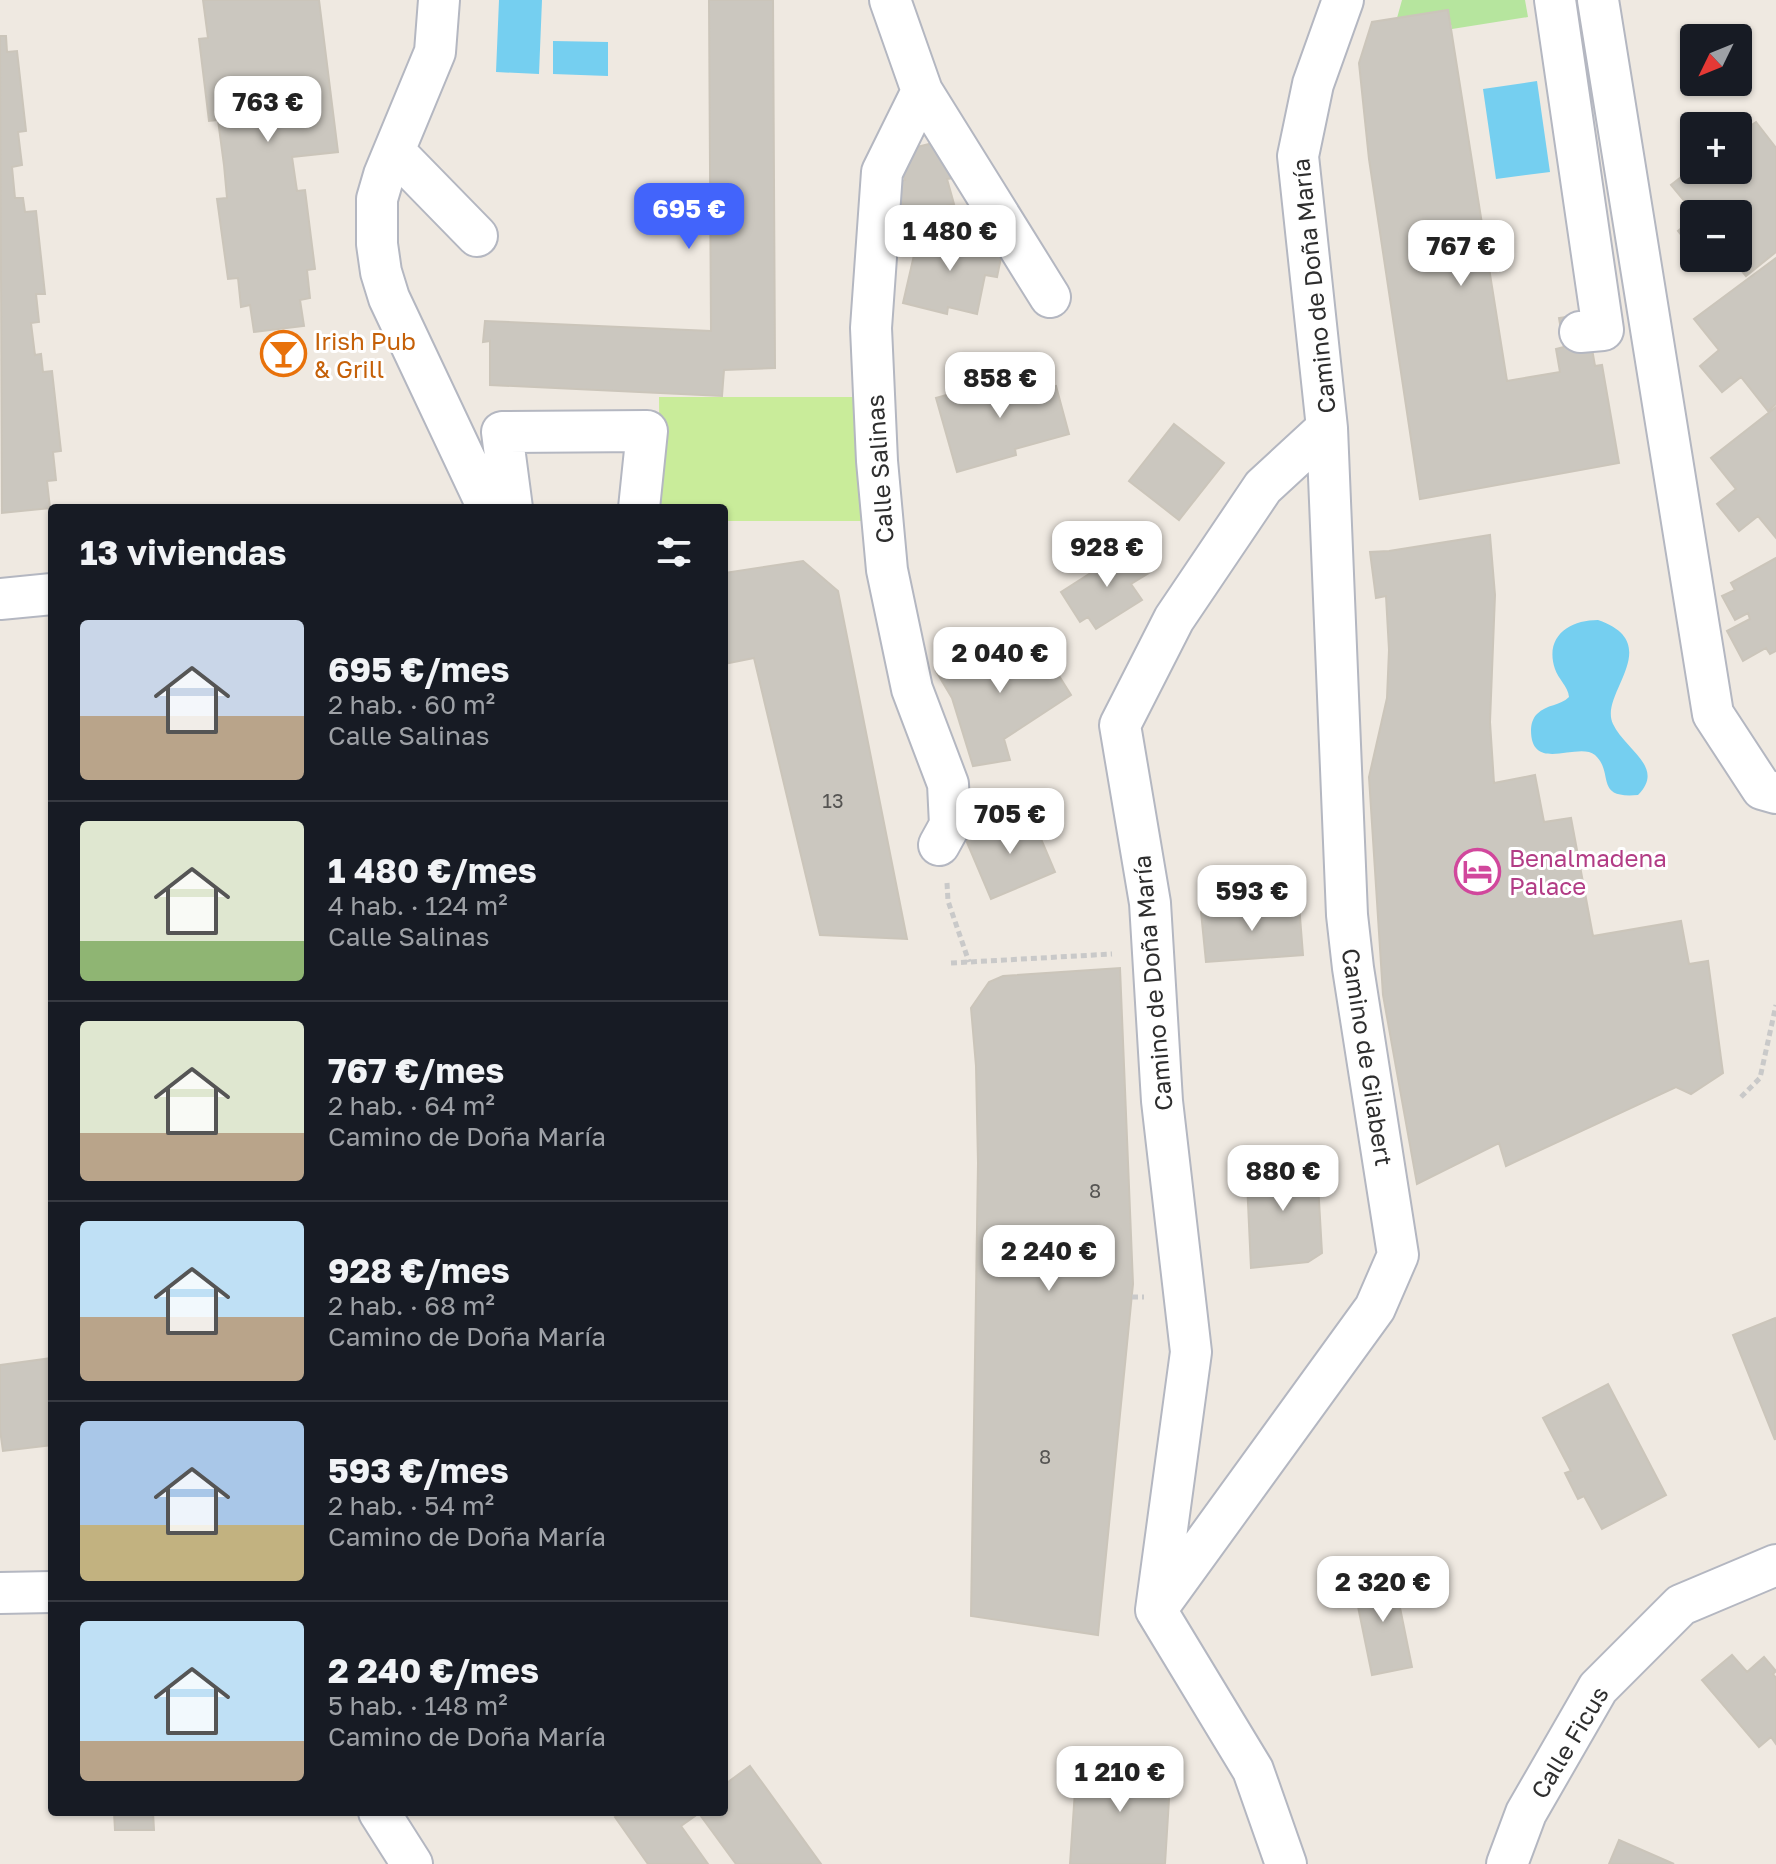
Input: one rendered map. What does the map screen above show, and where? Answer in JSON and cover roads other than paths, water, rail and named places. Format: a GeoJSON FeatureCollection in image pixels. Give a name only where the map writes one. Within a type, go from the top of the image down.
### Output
{"type":"FeatureCollection","features":[{"type":"Feature","properties":{"kind":"street"},"geometry":{"type":"LineString","coordinates":[[439,0],[435,52],[377,199],[376,234],[381,272],[389,298],[486,504]]}},
{"type":"Feature","properties":{"kind":"street"},"geometry":{"type":"LineString","coordinates":[[890,0],[922,91],[1050,297]]}},
{"type":"Feature","properties":{"kind":"street","name":"Camino de Doña María"},"geometry":{"type":"LineString","coordinates":[[1156,1610],[1191,1352],[1162,1101],[1150,903],[1120,725],[1174,619],[1263,487],[1327,428],[1298,156],[1313,84],[1343,0]]}},
{"type":"Feature","properties":{"kind":"street"},"geometry":{"type":"LineString","coordinates":[[1555,0],[1603,330],[1580,332]]}},
{"type":"Feature","properties":{"kind":"street"},"geometry":{"type":"LineString","coordinates":[[1598,0],[1713,714],[1762,789],[1776,793]]}},
{"type":"Feature","properties":{"kind":"street","name":"Calle Salinas"},"geometry":{"type":"LineString","coordinates":[[922,91],[882,172],[871,328],[877,461],[887,570],[912,689],[948,784],[950,825],[942,842]]}},
{"type":"Feature","properties":{"kind":"street"},"geometry":{"type":"LineString","coordinates":[[394,151],[477,236]]}},
{"type":"Feature","properties":{"kind":"street","name":"Camino de Gilabert"},"geometry":{"type":"LineString","coordinates":[[1156,1610],[1375,1308],[1398,1255],[1347,915],[1327,428]]}},
{"type":"Feature","properties":{"kind":"street"},"geometry":{"type":"LineString","coordinates":[[511,504],[502,432],[647,431],[639,504]]}},
{"type":"Feature","properties":{"kind":"street"},"geometry":{"type":"LineString","coordinates":[[0,599],[48,594]]}},
{"type":"Feature","properties":{"kind":"street","name":"Calle Ficus"},"geometry":{"type":"LineString","coordinates":[[1507,1864],[1526,1813],[1598,1688],[1681,1605],[1776,1565]]}},
{"type":"Feature","properties":{"kind":"street"},"geometry":{"type":"LineString","coordinates":[[0,1593],[48,1592]]}},
{"type":"Feature","properties":{"kind":"street"},"geometry":{"type":"LineString","coordinates":[[1156,1610],[1253,1770],[1286,1864]]}},
{"type":"Feature","properties":{"kind":"street"},"geometry":{"type":"LineString","coordinates":[[382,1816],[412,1864]]}},
{"type":"Feature","properties":{"kind":"water"},"geometry":{"type":"Polygon","coordinates":[[[499,0],[542,0],[539,74],[496,72],[499,0]]]}},
{"type":"Feature","properties":{"kind":"water"},"geometry":{"type":"Polygon","coordinates":[[[553,41],[608,42],[608,76],[553,74],[553,41]]]}},
{"type":"Feature","properties":{"kind":"water"},"geometry":{"type":"Polygon","coordinates":[[[1537,81],[1550,172],[1496,179],[1483,89],[1537,81]]]}},
{"type":"Feature","properties":{"kind":"water"},"geometry":{"type":"Polygon","coordinates":[[[1598,620],[1618,630],[1627,642],[1629,656],[1626,670],[1611,712],[1613,724],[1646,767],[1648,776],[1638,795],[1624,795],[1610,789],[1601,762],[1595,755],[1578,751],[1547,754],[1533,743],[1532,721],[1545,708],[1569,697],[1555,669],[1553,647],[1556,639],[1569,627],[1598,620]]]}},
{"type":"Feature","properties":{"kind":"place","name":"Irish Pub & Grill"},"geometry":{"type":"Point","coordinates":[283,354]}},
{"type":"Feature","properties":{"kind":"place","name":"Benalmadena Palace"},"geometry":{"type":"Point","coordinates":[1478,871]}}]}
